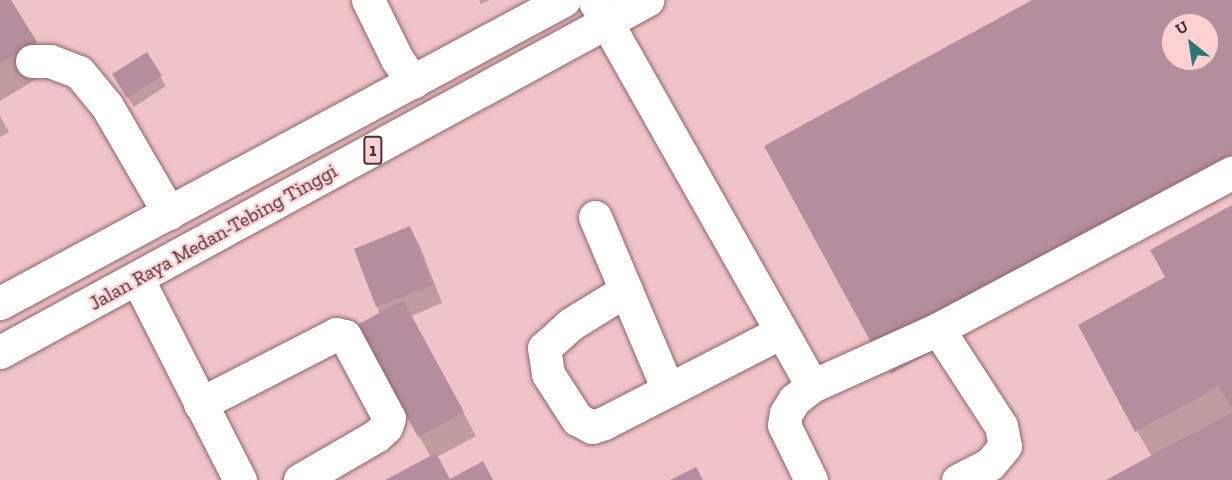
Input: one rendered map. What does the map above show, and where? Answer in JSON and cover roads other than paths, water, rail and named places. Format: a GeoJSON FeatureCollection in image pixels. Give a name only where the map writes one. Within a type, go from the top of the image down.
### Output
{"type":"FeatureCollection","features":[{"type":"Feature","properties":{"kind":"main road"},"geometry":{"type":"LineString","coordinates":[[368,0],[397,59],[413,82]]}},
{"type":"Feature","properties":{"kind":"main road","name":"Jalan Raya Medan-Tebing Tinggi"},"geometry":{"type":"LineString","coordinates":[[0,303],[564,0]]}},
{"type":"Feature","properties":{"kind":"main road","name":"Jalan Raya Medan-Tebing Tinggi"},"geometry":{"type":"LineString","coordinates":[[0,352],[137,278],[601,11],[647,0]]}},
{"type":"Feature","properties":{"kind":"main road"},"geometry":{"type":"LineString","coordinates":[[601,11],[669,136],[812,386]]}},
{"type":"Feature","properties":{"kind":"main road"},"geometry":{"type":"LineString","coordinates":[[32,61],[50,61],[79,72],[107,106],[169,213]]}},
{"type":"Feature","properties":{"kind":"main road"},"geometry":{"type":"LineString","coordinates":[[812,480],[784,425],[786,413],[794,400],[812,386],[938,329],[1232,173]]}},
{"type":"Feature","properties":{"kind":"main road"},"geometry":{"type":"LineString","coordinates":[[596,217],[668,390]]}},
{"type":"Feature","properties":{"kind":"main road"},"geometry":{"type":"LineString","coordinates":[[137,278],[240,480]]}},
{"type":"Feature","properties":{"kind":"main road"},"geometry":{"type":"LineString","coordinates":[[626,290],[571,324],[544,348],[548,374],[577,419],[592,427],[782,332]]}},
{"type":"Feature","properties":{"kind":"main road"},"geometry":{"type":"LineString","coordinates":[[938,329],[1001,426],[1005,446],[990,464],[958,480]]}},
{"type":"Feature","properties":{"kind":"main road"},"geometry":{"type":"LineString","coordinates":[[200,404],[336,334],[345,336],[389,418],[386,427],[375,436],[300,480]]}}]}
